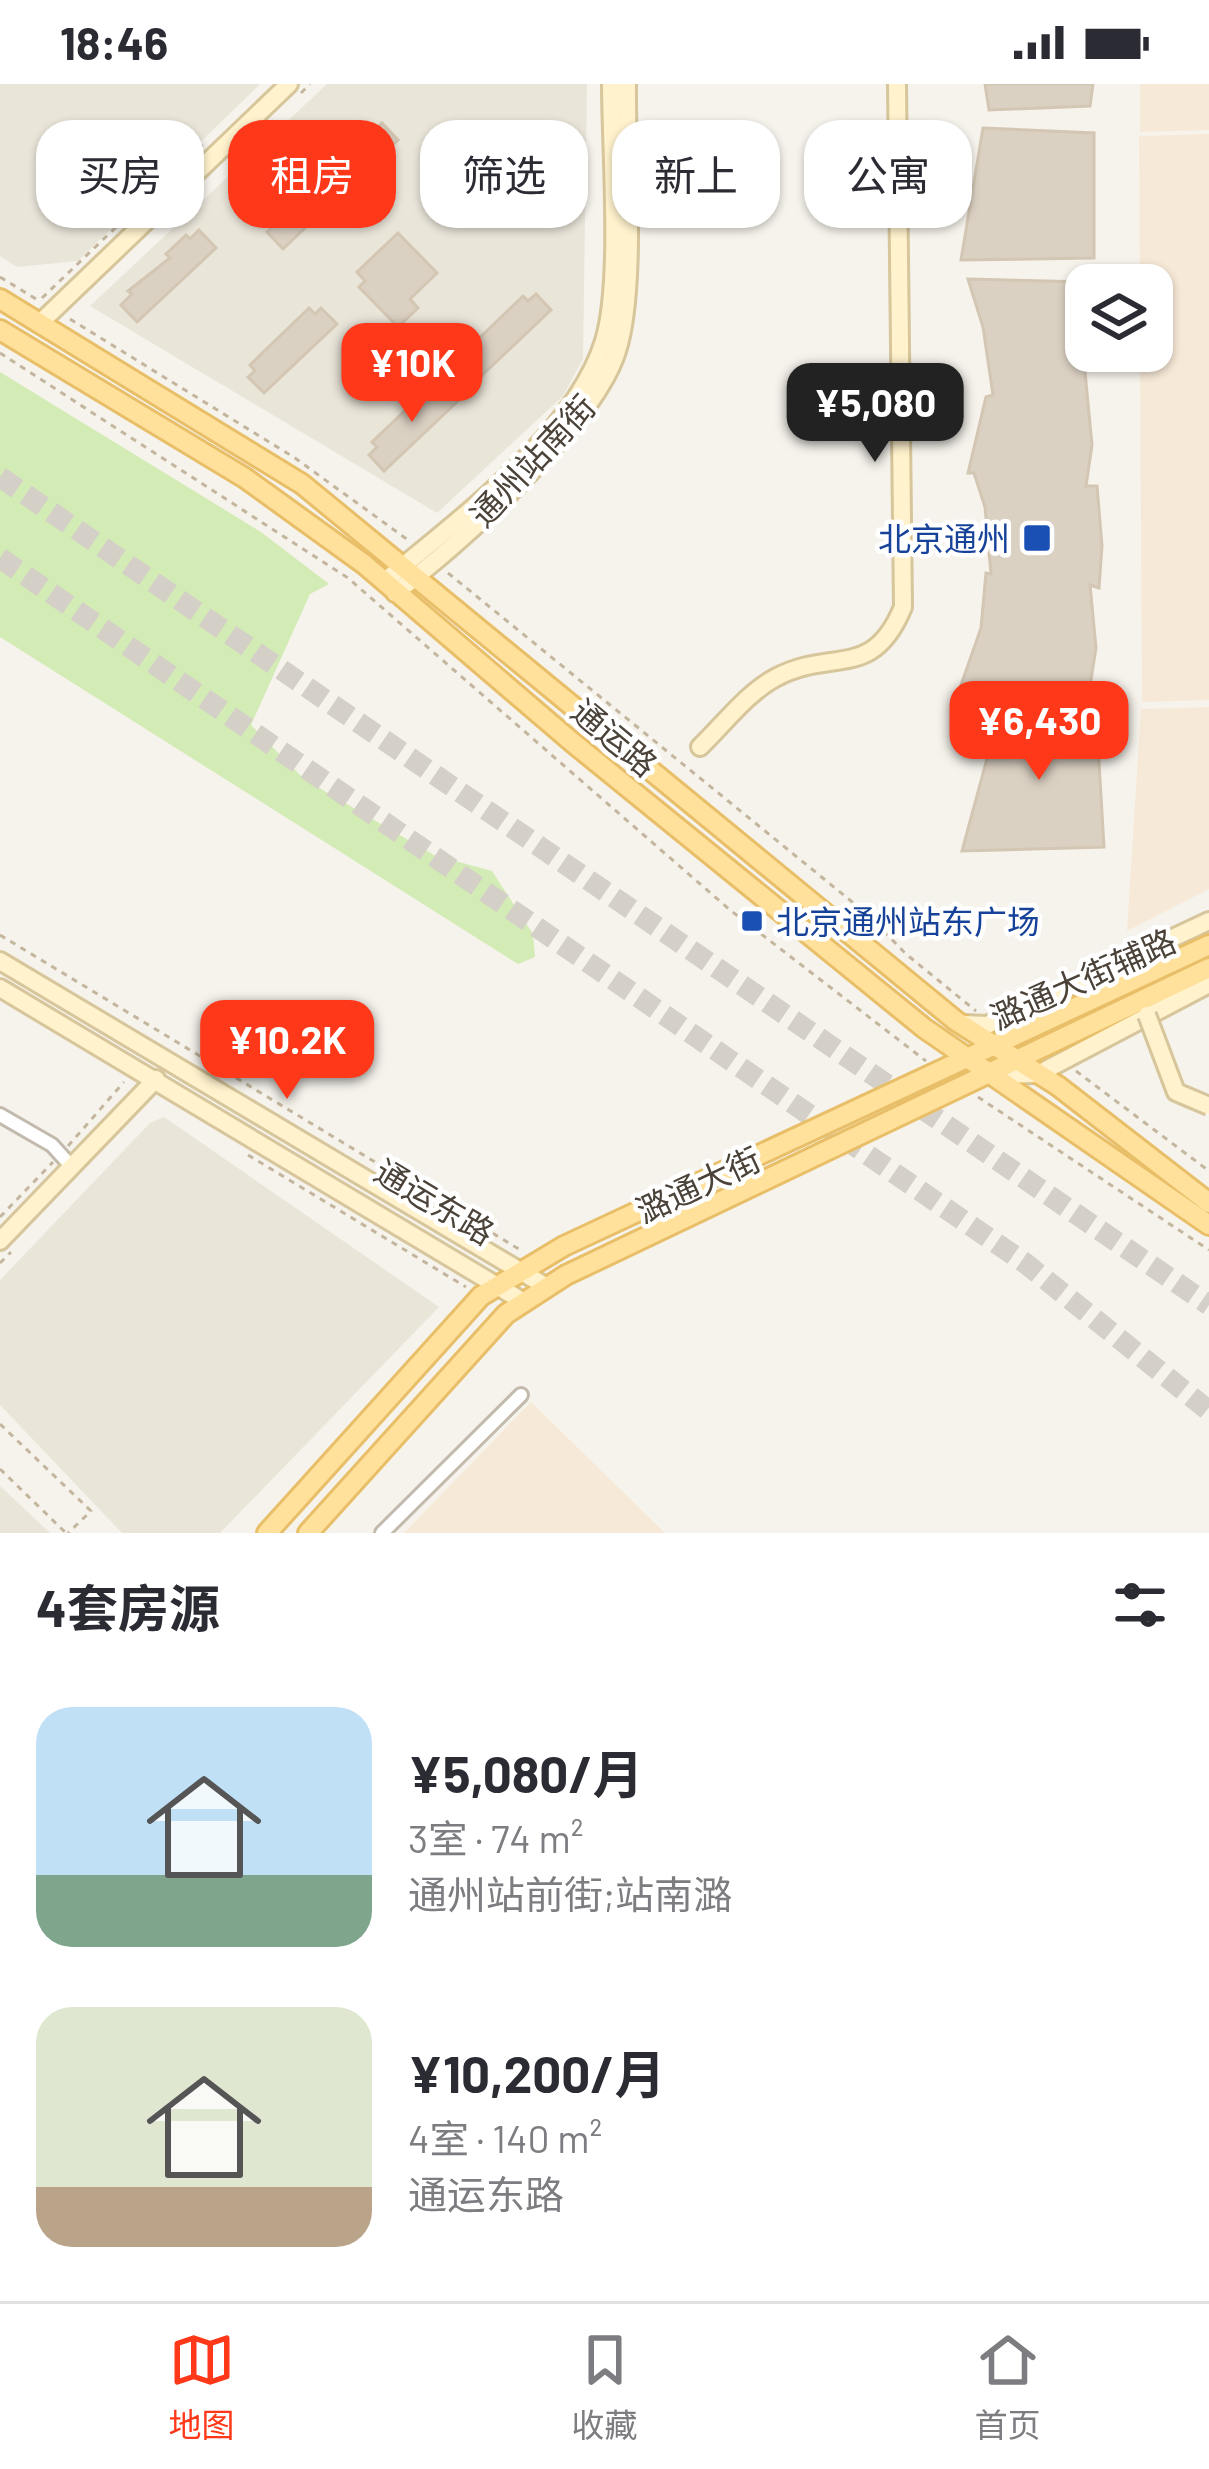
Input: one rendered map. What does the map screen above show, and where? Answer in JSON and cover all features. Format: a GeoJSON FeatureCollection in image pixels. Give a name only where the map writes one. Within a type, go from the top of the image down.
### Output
{"type":"FeatureCollection","features":[{"type":"Feature","properties":{"kind":"main road"},"geometry":{"type":"LineString","coordinates":[[45,311],[289,84]]}},
{"type":"Feature","properties":{"kind":"main road","name":"通州站南街"},"geometry":{"type":"LineString","coordinates":[[420,563],[590,379],[606,337],[611,292],[611,84]]}},
{"type":"Feature","properties":{"kind":"main road","name":"通州站南街"},"geometry":{"type":"LineString","coordinates":[[390,588],[575,423],[606,380],[623,319],[627,84]]}},
{"type":"Feature","properties":{"kind":"main road"},"geometry":{"type":"LineString","coordinates":[[700,747],[770,680],[798,667],[870,655],[892,635],[903,607],[897,84]]}},
{"type":"Feature","properties":{"kind":"main road","name":"通运路"},"geometry":{"type":"LineString","coordinates":[[0,299],[45,311],[420,563],[956,1021],[1038,1074],[1209,1204]]}},
{"type":"Feature","properties":{"kind":"main road","name":"通运路"},"geometry":{"type":"LineString","coordinates":[[0,330],[244,478],[390,588],[845,966],[992,1076],[1209,1225]]}},
{"type":"Feature","properties":{"kind":"main road","name":"潞通大街辅路"},"geometry":{"type":"LineString","coordinates":[[956,1021],[974,1027],[992,1023],[1209,921]]}},
{"type":"Feature","properties":{"kind":"main road","name":"潞通大街"},"geometry":{"type":"LineString","coordinates":[[267,1533],[490,1291],[992,1045],[1209,945]]}},
{"type":"Feature","properties":{"kind":"main road","name":"通运东路"},"geometry":{"type":"LineString","coordinates":[[0,961],[532,1267],[547,1287]]}},
{"type":"Feature","properties":{"kind":"main road","name":"潞通大街"},"geometry":{"type":"LineString","coordinates":[[308,1533],[506,1314],[547,1287],[696,1209],[992,1076],[1209,968]]}},
{"type":"Feature","properties":{"kind":"main road","name":"潞通大街辅路"},"geometry":{"type":"LineString","coordinates":[[992,1076],[1038,1074],[1209,985]]}},
{"type":"Feature","properties":{"kind":"main road","name":"通运东路"},"geometry":{"type":"LineString","coordinates":[[0,988],[155,1079],[490,1291],[524,1302]]}},
{"type":"Feature","properties":{"kind":"main road"},"geometry":{"type":"LineString","coordinates":[[1147,1016],[1176,1092],[1209,1106]]}},
{"type":"Feature","properties":{"kind":"main road"},"geometry":{"type":"LineString","coordinates":[[0,1240],[66,1160],[155,1079]]}},
{"type":"Feature","properties":{"kind":"street"},"geometry":{"type":"LineString","coordinates":[[0,1115],[66,1160]]}},
{"type":"Feature","properties":{"kind":"street"},"geometry":{"type":"LineString","coordinates":[[382,1533],[521,1395]]}},
{"type":"Feature","properties":{"kind":"path"},"geometry":{"type":"LineString","coordinates":[[45,311],[215,133]]}},
{"type":"Feature","properties":{"kind":"path","name":"通运路"},"geometry":{"type":"LineString","coordinates":[[0,277],[45,311],[295,458],[420,563],[868,914],[906,954],[992,1023]]}},
{"type":"Feature","properties":{"kind":"path","name":"通运路"},"geometry":{"type":"LineString","coordinates":[[0,353],[348,578],[730,910],[941,1071]]}},
{"type":"Feature","properties":{"kind":"path","name":"通运东路"},"geometry":{"type":"LineString","coordinates":[[0,935],[532,1267]]}},
{"type":"Feature","properties":{"kind":"path"},"geometry":{"type":"LineString","coordinates":[[1060,1060],[1209,1171]]}},
{"type":"Feature","properties":{"kind":"path"},"geometry":{"type":"LineString","coordinates":[[0,1217],[66,1160],[120,1091],[125,1079],[110,1071]]}},
{"type":"Feature","properties":{"kind":"path"},"geometry":{"type":"LineString","coordinates":[[964,1088],[1209,1250]]}},
{"type":"Feature","properties":{"kind":"path","name":"通运东路"},"geometry":{"type":"LineString","coordinates":[[232,1145],[490,1291]]}},
{"type":"Feature","properties":{"kind":"path"},"geometry":{"type":"LineString","coordinates":[[0,1424],[91,1511],[68,1533],[0,1469]]}},
{"type":"Feature","properties":{"kind":"shaded area"},"geometry":{"type":"Polygon","coordinates":[[[0,84],[260,84],[204,138],[204,120],[36,120],[36,228],[112,228],[78,261],[17,267],[0,256],[0,84]]]}},
{"type":"Feature","properties":{"kind":"shaded area"},"geometry":{"type":"Polygon","coordinates":[[[327,84],[587,84],[586,120],[420,120],[420,228],[585,228],[583,359],[563,396],[437,513],[90,306],[173,228],[204,228],[204,199],[228,177],[228,228],[396,228],[396,120],[289,120],[327,84]]]}},
{"type":"Feature","properties":{"kind":"shaded area"},"geometry":{"type":"Polygon","coordinates":[[[1140,84],[1209,84],[1209,130],[1140,132],[1140,84]]]}},
{"type":"Feature","properties":{"kind":"shaded area"},"geometry":{"type":"Polygon","coordinates":[[[1209,134],[1209,700],[1142,702],[1140,372],[1173,372],[1173,264],[1140,264],[1139,136],[1209,134]]]}},
{"type":"Feature","properties":{"kind":"shaded area"},"geometry":{"type":"Polygon","coordinates":[[[1209,707],[1209,889],[1127,931],[1141,709],[1209,707]]]}},
{"type":"Feature","properties":{"kind":"shaded area"},"geometry":{"type":"Polygon","coordinates":[[[164,1117],[439,1307],[220,1533],[122,1533],[0,1405],[0,1280],[150,1123],[164,1117]]]}},
{"type":"Feature","properties":{"kind":"shaded area"},"geometry":{"type":"Polygon","coordinates":[[[531,1402],[665,1533],[404,1533],[531,1402]]]}},
{"type":"Feature","properties":{"kind":"shaded area"},"geometry":{"type":"Polygon","coordinates":[[[0,1486],[50,1533],[0,1533],[0,1486]]]}},
{"type":"Feature","properties":{"kind":"green space"},"geometry":{"type":"Polygon","coordinates":[[[0,372],[261,532],[329,584],[310,594],[251,725],[304,779],[434,855],[492,871],[533,934],[535,957],[518,964],[0,637],[0,372]]]}},
{"type":"Feature","properties":{"kind":"building"},"geometry":{"type":"Polygon","coordinates":[[[985,84],[1093,84],[1090,106],[989,110],[985,84]]]}},
{"type":"Feature","properties":{"kind":"building"},"geometry":{"type":"Polygon","coordinates":[[[983,128],[1094,133],[1094,258],[961,260],[966,228],[972,228],[972,194],[983,128]]]}},
{"type":"Feature","properties":{"kind":"building"},"geometry":{"type":"Polygon","coordinates":[[[271,228],[305,228],[283,249],[267,232],[271,228]]]}},
{"type":"Feature","properties":{"kind":"building"},"geometry":{"type":"Polygon","coordinates":[[[199,230],[216,248],[137,322],[121,305],[132,294],[128,291],[170,258],[166,254],[186,235],[190,239],[199,230]]]}},
{"type":"Feature","properties":{"kind":"building"},"geometry":{"type":"Polygon","coordinates":[[[398,233],[437,273],[410,299],[418,308],[398,327],[359,287],[365,281],[357,272],[398,233]]]}},
{"type":"Feature","properties":{"kind":"building"},"geometry":{"type":"Polygon","coordinates":[[[968,279],[1065,281],[1065,372],[1085,372],[1092,445],[1086,486],[1097,486],[1102,546],[1099,588],[1090,585],[1096,648],[1090,686],[960,688],[981,628],[986,573],[991,574],[985,507],[974,473],[968,473],[986,397],[993,395],[983,327],[968,279]]]}},
{"type":"Feature","properties":{"kind":"building"},"geometry":{"type":"Polygon","coordinates":[[[536,294],[551,310],[477,380],[462,365],[470,357],[465,352],[523,296],[528,301],[536,294]]]}},
{"type":"Feature","properties":{"kind":"building"},"geometry":{"type":"Polygon","coordinates":[[[309,308],[315,314],[321,308],[337,324],[264,393],[248,377],[255,371],[250,365],[309,308]]]}},
{"type":"Feature","properties":{"kind":"building"},"geometry":{"type":"Polygon","coordinates":[[[432,385],[437,391],[444,385],[459,400],[384,471],[369,455],[377,447],[372,442],[432,385]]]}},
{"type":"Feature","properties":{"kind":"building"},"geometry":{"type":"Polygon","coordinates":[[[990,707],[1096,711],[1104,847],[962,851],[988,755],[990,707]]]}},
{"type":"Feature","properties":{"kind":"tunnel"},"geometry":{"type":"LineString","coordinates":[[0,477],[1209,1305]]}},
{"type":"Feature","properties":{"kind":"tunnel"},"geometry":{"type":"LineString","coordinates":[[0,558],[1025,1263],[1209,1411]]}},
{"type":"Feature","properties":{"kind":"place","name":"北京通州"},"geometry":{"type":"Point","coordinates":[1037,538]}},
{"type":"Feature","properties":{"kind":"place","name":"北京通州站东广场"},"geometry":{"type":"Point","coordinates":[752,921]}}]}
